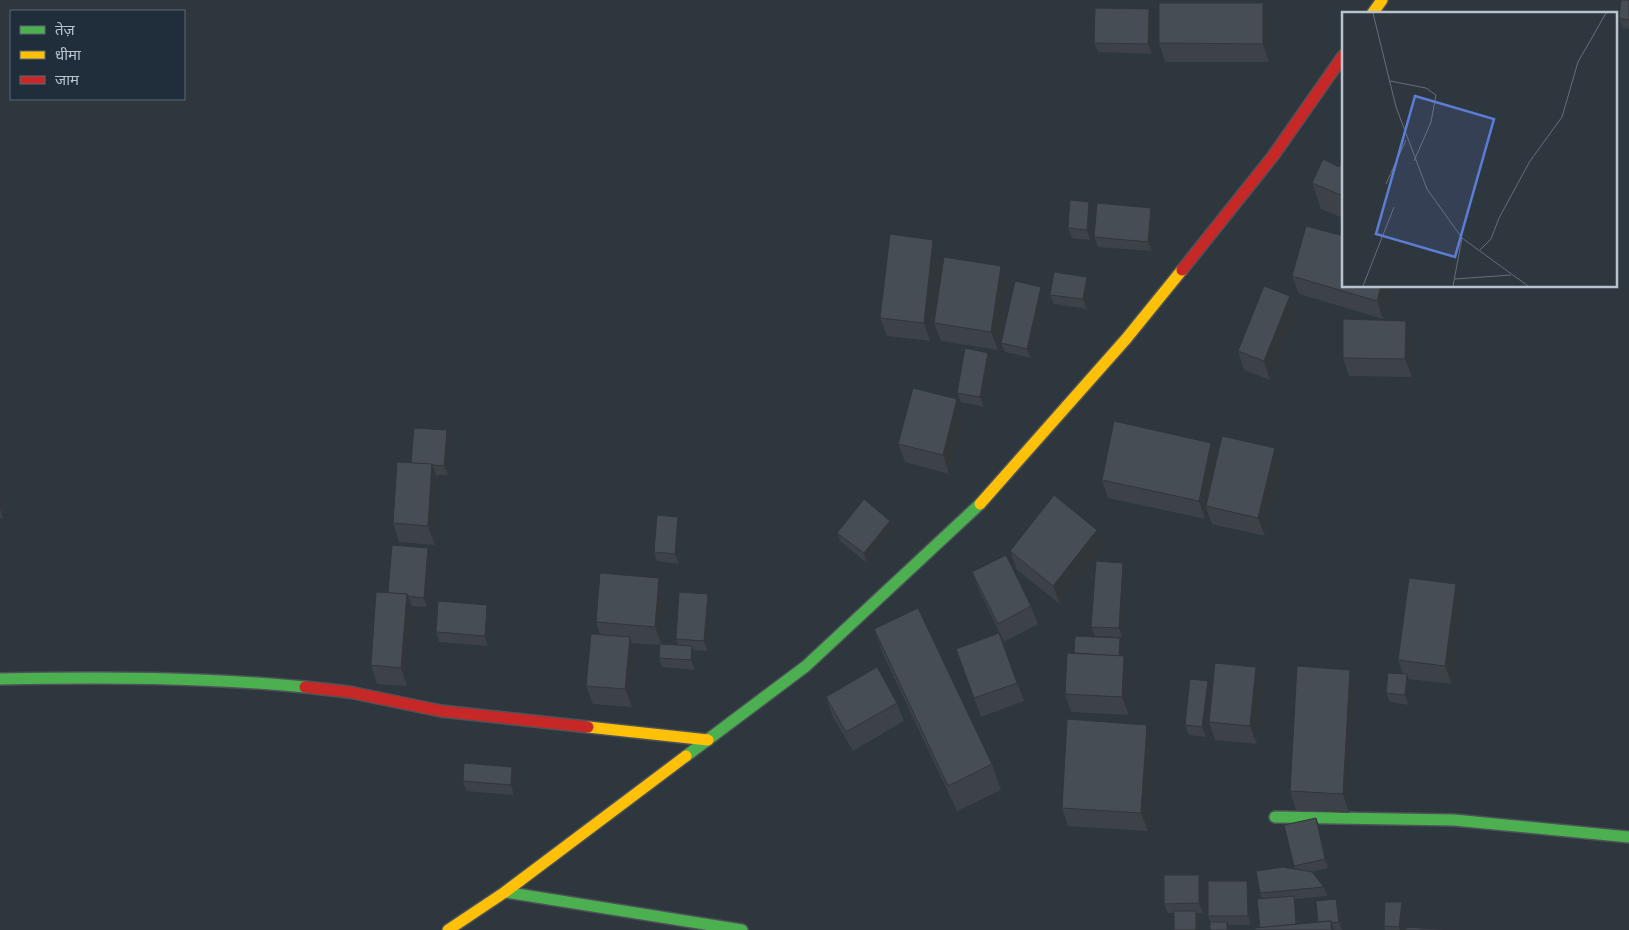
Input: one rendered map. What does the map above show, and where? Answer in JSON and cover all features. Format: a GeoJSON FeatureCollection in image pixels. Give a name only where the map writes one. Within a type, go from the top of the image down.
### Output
{"type":"FeatureCollection","features":[{"type":"Feature","properties":{"kind":"street"},"geometry":{"type":"LineString","coordinates":[[1373,12],[1382,0]]}},
{"type":"Feature","properties":{"kind":"street"},"geometry":{"type":"LineString","coordinates":[[448,930],[505,892],[806,666],[977,508],[1126,339],[1273,156],[1342,57]]}},
{"type":"Feature","properties":{"kind":"street"},"geometry":{"type":"LineString","coordinates":[[0,678],[108,677],[232,680],[349,692],[441,711],[708,740]]}},
{"type":"Feature","properties":{"kind":"street"},"geometry":{"type":"LineString","coordinates":[[1275,817],[1454,820],[1629,837]]}},
{"type":"Feature","properties":{"kind":"street"},"geometry":{"type":"LineString","coordinates":[[505,892],[742,930]]}},
{"type":"Feature","properties":{"kind":"building"},"geometry":{"type":"Polygon","coordinates":[[[1621,0],[1629,0],[1629,20],[1619,18],[1621,0]]]}},
{"type":"Feature","properties":{"kind":"building"},"geometry":{"type":"Polygon","coordinates":[[[1159,3],[1263,3],[1263,44],[1159,43],[1159,3]]]}},
{"type":"Feature","properties":{"kind":"building"},"geometry":{"type":"Polygon","coordinates":[[[1095,8],[1149,9],[1148,44],[1094,43],[1095,8]]]}},
{"type":"Feature","properties":{"kind":"building"},"geometry":{"type":"Polygon","coordinates":[[[1323,159],[1339,167],[1342,160],[1342,196],[1312,183],[1323,159]]]}},
{"type":"Feature","properties":{"kind":"building"},"geometry":{"type":"Polygon","coordinates":[[[1070,200],[1089,202],[1087,230],[1068,228],[1070,200]]]}},
{"type":"Feature","properties":{"kind":"building"},"geometry":{"type":"Polygon","coordinates":[[[1097,203],[1151,208],[1148,242],[1094,237],[1097,203]]]}},
{"type":"Feature","properties":{"kind":"building"},"geometry":{"type":"Polygon","coordinates":[[[1306,226],[1342,236],[1342,288],[1380,288],[1377,301],[1292,276],[1306,226]]]}},
{"type":"Feature","properties":{"kind":"building"},"geometry":{"type":"Polygon","coordinates":[[[890,234],[933,240],[924,323],[880,318],[890,234]]]}},
{"type":"Feature","properties":{"kind":"building"},"geometry":{"type":"Polygon","coordinates":[[[944,257],[1001,266],[991,332],[934,323],[944,257]]]}},
{"type":"Feature","properties":{"kind":"building"},"geometry":{"type":"Polygon","coordinates":[[[1054,272],[1087,277],[1083,299],[1050,295],[1054,272]]]}},
{"type":"Feature","properties":{"kind":"building"},"geometry":{"type":"Polygon","coordinates":[[[1015,281],[1041,287],[1027,349],[1001,343],[1015,281]]]}},
{"type":"Feature","properties":{"kind":"building"},"geometry":{"type":"Polygon","coordinates":[[[1264,286],[1290,296],[1264,361],[1238,351],[1264,286]]]}},
{"type":"Feature","properties":{"kind":"building"},"geometry":{"type":"Polygon","coordinates":[[[1343,319],[1406,321],[1405,359],[1343,358],[1343,319]]]}},
{"type":"Feature","properties":{"kind":"building"},"geometry":{"type":"Polygon","coordinates":[[[965,348],[988,353],[980,397],[957,393],[965,348]]]}},
{"type":"Feature","properties":{"kind":"building"},"geometry":{"type":"Polygon","coordinates":[[[913,388],[957,399],[943,455],[898,444],[913,388]]]}},
{"type":"Feature","properties":{"kind":"building"},"geometry":{"type":"Polygon","coordinates":[[[1114,421],[1211,443],[1199,501],[1102,480],[1114,421]]]}},
{"type":"Feature","properties":{"kind":"building"},"geometry":{"type":"Polygon","coordinates":[[[414,428],[447,430],[444,466],[411,463],[414,428]]]}},
{"type":"Feature","properties":{"kind":"building"},"geometry":{"type":"Polygon","coordinates":[[[1222,436],[1275,448],[1258,518],[1206,506],[1222,436]]]}},
{"type":"Feature","properties":{"kind":"building"},"geometry":{"type":"Polygon","coordinates":[[[397,462],[432,464],[428,526],[393,523],[397,462]]]}},
{"type":"Feature","properties":{"kind":"building"},"geometry":{"type":"Polygon","coordinates":[[[1054,495],[1097,530],[1053,586],[1010,551],[1054,495]]]}},
{"type":"Feature","properties":{"kind":"building"},"geometry":{"type":"Polygon","coordinates":[[[864,499],[890,521],[864,553],[837,533],[864,499]]]}},
{"type":"Feature","properties":{"kind":"building"},"geometry":{"type":"Polygon","coordinates":[[[657,515],[678,517],[675,554],[654,552],[657,515]]]}},
{"type":"Feature","properties":{"kind":"building"},"geometry":{"type":"Polygon","coordinates":[[[392,545],[428,548],[424,598],[408,596],[407,594],[388,593],[392,545]]]}},
{"type":"Feature","properties":{"kind":"building"},"geometry":{"type":"Polygon","coordinates":[[[1006,555],[1031,606],[998,624],[972,572],[1006,555]]]}},
{"type":"Feature","properties":{"kind":"building"},"geometry":{"type":"Polygon","coordinates":[[[1096,561],[1123,563],[1119,628],[1091,627],[1096,561]]]}},
{"type":"Feature","properties":{"kind":"building"},"geometry":{"type":"Polygon","coordinates":[[[600,573],[659,578],[655,627],[596,622],[600,573]]]}},
{"type":"Feature","properties":{"kind":"building"},"geometry":{"type":"Polygon","coordinates":[[[1409,578],[1456,584],[1445,666],[1398,660],[1409,578]]]}},
{"type":"Feature","properties":{"kind":"building"},"geometry":{"type":"Polygon","coordinates":[[[376,592],[407,594],[401,668],[371,665],[376,592]]]}},
{"type":"Feature","properties":{"kind":"building"},"geometry":{"type":"Polygon","coordinates":[[[679,592],[708,594],[704,641],[676,639],[679,592]]]}},
{"type":"Feature","properties":{"kind":"building"},"geometry":{"type":"Polygon","coordinates":[[[438,601],[487,605],[485,636],[436,632],[438,601]]]}},
{"type":"Feature","properties":{"kind":"building"},"geometry":{"type":"Polygon","coordinates":[[[918,608],[992,764],[948,786],[874,629],[918,608]]]}},
{"type":"Feature","properties":{"kind":"building"},"geometry":{"type":"Polygon","coordinates":[[[999,633],[1017,683],[974,698],[956,649],[999,633]]]}},
{"type":"Feature","properties":{"kind":"building"},"geometry":{"type":"Polygon","coordinates":[[[591,634],[630,637],[625,689],[586,686],[591,634]]]}},
{"type":"Feature","properties":{"kind":"building"},"geometry":{"type":"Polygon","coordinates":[[[1075,636],[1120,638],[1119,656],[1074,653],[1075,636]]]}},
{"type":"Feature","properties":{"kind":"building"},"geometry":{"type":"Polygon","coordinates":[[[660,644],[692,646],[691,660],[659,658],[660,644]]]}},
{"type":"Feature","properties":{"kind":"building"},"geometry":{"type":"Polygon","coordinates":[[[1067,653],[1124,656],[1122,697],[1065,694],[1067,653]]]}},
{"type":"Feature","properties":{"kind":"building"},"geometry":{"type":"Polygon","coordinates":[[[1215,663],[1256,667],[1250,726],[1209,722],[1215,663]]]}},
{"type":"Feature","properties":{"kind":"building"},"geometry":{"type":"Polygon","coordinates":[[[1297,666],[1350,670],[1343,794],[1290,791],[1297,666]]]}},
{"type":"Feature","properties":{"kind":"building"},"geometry":{"type":"Polygon","coordinates":[[[877,667],[897,703],[846,732],[826,697],[877,667]]]}},
{"type":"Feature","properties":{"kind":"building"},"geometry":{"type":"Polygon","coordinates":[[[1388,673],[1407,674],[1405,695],[1386,693],[1388,673]]]}},
{"type":"Feature","properties":{"kind":"building"},"geometry":{"type":"Polygon","coordinates":[[[1190,679],[1208,681],[1202,727],[1185,725],[1190,679]]]}},
{"type":"Feature","properties":{"kind":"building"},"geometry":{"type":"Polygon","coordinates":[[[1067,719],[1147,725],[1141,813],[1062,808],[1067,719]]]}},
{"type":"Feature","properties":{"kind":"building"},"geometry":{"type":"Polygon","coordinates":[[[464,763],[512,767],[511,785],[463,781],[464,763]]]}},
{"type":"Feature","properties":{"kind":"building"},"geometry":{"type":"Polygon","coordinates":[[[1316,818],[1325,859],[1294,866],[1284,825],[1316,818]]]}},
{"type":"Feature","properties":{"kind":"building"},"geometry":{"type":"Polygon","coordinates":[[[1283,867],[1312,872],[1324,887],[1260,893],[1256,871],[1283,867]]]}},
{"type":"Feature","properties":{"kind":"building"},"geometry":{"type":"Polygon","coordinates":[[[1164,875],[1199,875],[1199,903],[1164,904],[1164,875]]]}},
{"type":"Feature","properties":{"kind":"building"},"geometry":{"type":"Polygon","coordinates":[[[1208,881],[1247,881],[1248,916],[1208,916],[1208,881]]]}},
{"type":"Feature","properties":{"kind":"building"},"geometry":{"type":"Polygon","coordinates":[[[1294,896],[1296,924],[1260,928],[1257,899],[1294,896]]]}},
{"type":"Feature","properties":{"kind":"building"},"geometry":{"type":"Polygon","coordinates":[[[1336,899],[1339,922],[1318,922],[1316,901],[1336,899]]]}},
{"type":"Feature","properties":{"kind":"building"},"geometry":{"type":"Polygon","coordinates":[[[1385,902],[1402,902],[1399,927],[1384,926],[1385,902]]]}},
{"type":"Feature","properties":{"kind":"building"},"geometry":{"type":"Polygon","coordinates":[[[1174,911],[1196,911],[1196,930],[1174,930],[1174,911]]]}},
{"type":"Feature","properties":{"kind":"building"},"geometry":{"type":"Polygon","coordinates":[[[1331,921],[1331,930],[1255,930],[1255,928],[1331,921]]]}},
{"type":"Feature","properties":{"kind":"building"},"geometry":{"type":"Polygon","coordinates":[[[1210,922],[1227,922],[1227,930],[1210,930],[1210,922]]]}},
{"type":"Feature","properties":{"kind":"building"},"geometry":{"type":"Polygon","coordinates":[[[1406,927],[1453,930],[1406,930],[1406,927]]]}},
{"type":"Feature","properties":{"kind":"traffic: fast"},"geometry":{"type":"LineString","coordinates":[[686,756],[806,666],[980,504]]}},
{"type":"Feature","properties":{"kind":"traffic: fast"},"geometry":{"type":"LineString","coordinates":[[0,679],[76,678],[229,681],[305,687]]}},
{"type":"Feature","properties":{"kind":"traffic: fast"},"geometry":{"type":"LineString","coordinates":[[1275,817],[1454,820],[1629,837]]}},
{"type":"Feature","properties":{"kind":"traffic: fast"},"geometry":{"type":"LineString","coordinates":[[505,892],[742,930]]}},
{"type":"Feature","properties":{"kind":"traffic: slow"},"geometry":{"type":"LineString","coordinates":[[1373,12],[1382,0]]}},
{"type":"Feature","properties":{"kind":"traffic: slow"},"geometry":{"type":"LineString","coordinates":[[980,504],[1126,339],[1182,270]]}},
{"type":"Feature","properties":{"kind":"traffic: slow"},"geometry":{"type":"LineString","coordinates":[[588,727],[708,740]]}},
{"type":"Feature","properties":{"kind":"traffic: slow"},"geometry":{"type":"LineString","coordinates":[[448,930],[505,892],[686,756]]}},
{"type":"Feature","properties":{"kind":"traffic: jam"},"geometry":{"type":"LineString","coordinates":[[1182,270],[1273,156],[1342,57]]}},
{"type":"Feature","properties":{"kind":"traffic: jam"},"geometry":{"type":"LineString","coordinates":[[305,687],[349,692],[441,711],[588,727]]}}]}
